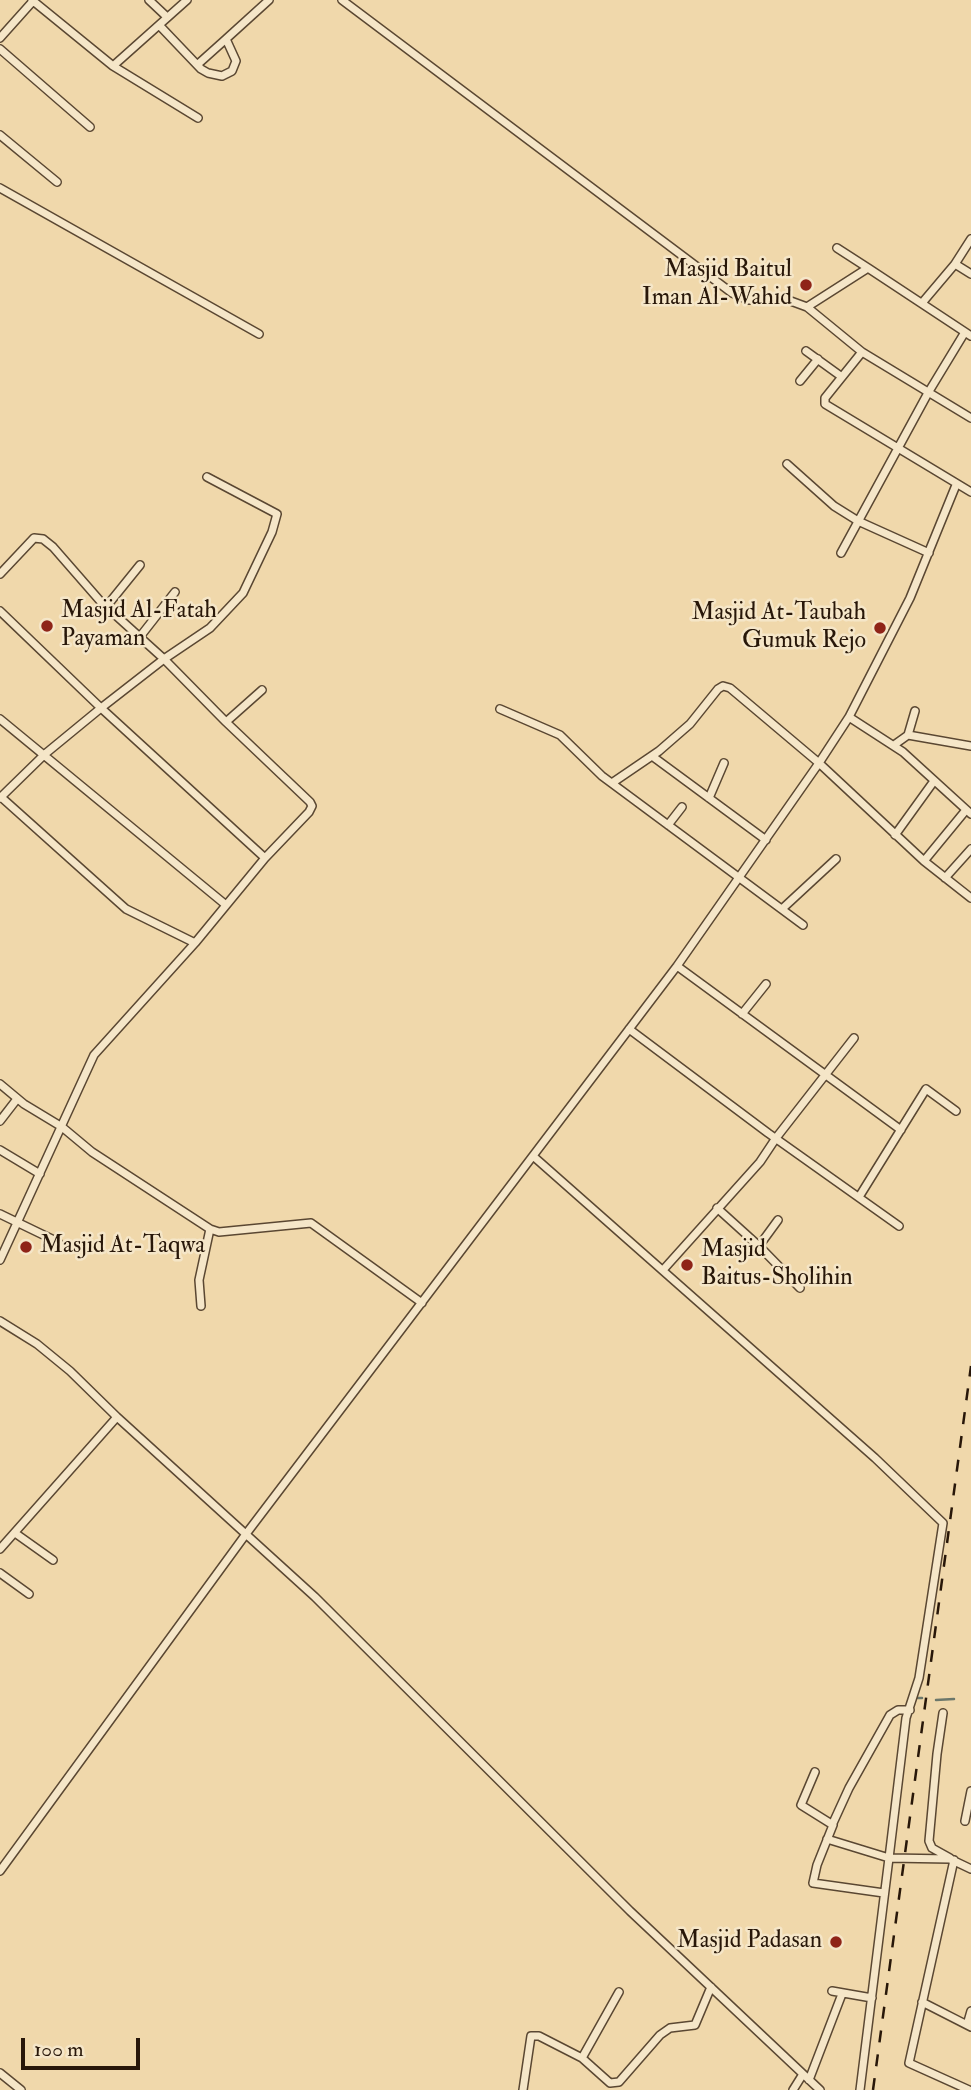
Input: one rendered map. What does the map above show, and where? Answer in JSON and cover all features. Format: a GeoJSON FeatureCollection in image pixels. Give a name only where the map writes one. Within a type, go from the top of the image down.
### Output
{"type":"FeatureCollection","features":[{"type":"Feature","properties":{"kind":"street"},"geometry":{"type":"LineString","coordinates":[[0,38],[33,0],[113,66],[198,118]]}},
{"type":"Feature","properties":{"kind":"street"},"geometry":{"type":"LineString","coordinates":[[149,0],[167,17]]}},
{"type":"Feature","properties":{"kind":"street"},"geometry":{"type":"LineString","coordinates":[[113,66],[187,0]]}},
{"type":"Feature","properties":{"kind":"street"},"geometry":{"type":"LineString","coordinates":[[197,65],[269,0]]}},
{"type":"Feature","properties":{"kind":"street"},"geometry":{"type":"LineString","coordinates":[[342,0],[732,293],[748,300],[788,300],[807,307],[864,353],[971,418]]}},
{"type":"Feature","properties":{"kind":"street"},"geometry":{"type":"LineString","coordinates":[[159,25],[197,65],[208,74],[217,76],[228,74],[234,68],[236,58],[226,39]]}},
{"type":"Feature","properties":{"kind":"street"},"geometry":{"type":"LineString","coordinates":[[0,49],[90,127]]}},
{"type":"Feature","properties":{"kind":"street"},"geometry":{"type":"LineString","coordinates":[[0,135],[57,182]]}},
{"type":"Feature","properties":{"kind":"street"},"geometry":{"type":"LineString","coordinates":[[0,188],[259,334]]}},
{"type":"Feature","properties":{"kind":"street"},"geometry":{"type":"LineString","coordinates":[[922,303],[955,264],[971,239]]}},
{"type":"Feature","properties":{"kind":"street"},"geometry":{"type":"LineString","coordinates":[[837,248],[968,334],[928,393],[841,553]]}},
{"type":"Feature","properties":{"kind":"street"},"geometry":{"type":"LineString","coordinates":[[955,264],[971,274]]}},
{"type":"Feature","properties":{"kind":"street"},"geometry":{"type":"LineString","coordinates":[[807,307],[868,268]]}},
{"type":"Feature","properties":{"kind":"street"},"geometry":{"type":"LineString","coordinates":[[806,351],[842,377]]}},
{"type":"Feature","properties":{"kind":"street"},"geometry":{"type":"LineString","coordinates":[[864,353],[824,401],[971,492]]}},
{"type":"Feature","properties":{"kind":"street"},"geometry":{"type":"LineString","coordinates":[[800,381],[817,359]]}},
{"type":"Feature","properties":{"kind":"street"},"geometry":{"type":"LineString","coordinates":[[787,464],[834,506],[929,553]]}},
{"type":"Feature","properties":{"kind":"street"},"geometry":{"type":"LineString","coordinates":[[195,943],[126,909],[0,798],[45,754],[101,708],[209,628],[243,593],[278,514],[207,477]]}},
{"type":"Feature","properties":{"kind":"street"},"geometry":{"type":"LineString","coordinates":[[0,1871],[246,1534],[677,966],[740,878],[849,717],[911,598],[956,485]]}},
{"type":"Feature","properties":{"kind":"street"},"geometry":{"type":"LineString","coordinates":[[0,574],[33,538],[38,537],[53,547],[106,607],[164,659],[312,806],[195,943],[94,1055],[0,1260]]}},
{"type":"Feature","properties":{"kind":"street"},"geometry":{"type":"LineString","coordinates":[[106,607],[140,565]]}},
{"type":"Feature","properties":{"kind":"street"},"geometry":{"type":"LineString","coordinates":[[139,638],[175,592]]}},
{"type":"Feature","properties":{"kind":"street"},"geometry":{"type":"LineString","coordinates":[[0,611],[265,858]]}},
{"type":"Feature","properties":{"kind":"street"},"geometry":{"type":"LineString","coordinates":[[612,783],[652,756],[690,724],[718,689],[723,686],[730,688],[819,762],[944,878],[971,897]]}},
{"type":"Feature","properties":{"kind":"street"},"geometry":{"type":"LineString","coordinates":[[226,722],[262,690]]}},
{"type":"Feature","properties":{"kind":"street"},"geometry":{"type":"LineString","coordinates":[[499,709],[560,735],[612,783],[803,925]]}},
{"type":"Feature","properties":{"kind":"street"},"geometry":{"type":"LineString","coordinates":[[894,745],[908,735],[915,711]]}},
{"type":"Feature","properties":{"kind":"street"},"geometry":{"type":"LineString","coordinates":[[849,717],[894,745],[969,812],[924,860]]}},
{"type":"Feature","properties":{"kind":"street"},"geometry":{"type":"LineString","coordinates":[[0,719],[226,905]]}},
{"type":"Feature","properties":{"kind":"street"},"geometry":{"type":"LineString","coordinates":[[908,735],[971,746]]}},
{"type":"Feature","properties":{"kind":"street"},"geometry":{"type":"LineString","coordinates":[[652,756],[766,840]]}},
{"type":"Feature","properties":{"kind":"street"},"geometry":{"type":"LineString","coordinates":[[709,798],[724,763]]}},
{"type":"Feature","properties":{"kind":"street"},"geometry":{"type":"LineString","coordinates":[[895,835],[934,780]]}},
{"type":"Feature","properties":{"kind":"street"},"geometry":{"type":"LineString","coordinates":[[668,825],[682,807]]}},
{"type":"Feature","properties":{"kind":"street"},"geometry":{"type":"LineString","coordinates":[[944,878],[971,849]]}},
{"type":"Feature","properties":{"kind":"street"},"geometry":{"type":"LineString","coordinates":[[782,909],[836,859]]}},
{"type":"Feature","properties":{"kind":"street"},"geometry":{"type":"LineString","coordinates":[[677,966],[901,1130]]}},
{"type":"Feature","properties":{"kind":"street"},"geometry":{"type":"LineString","coordinates":[[742,1014],[766,984]]}},
{"type":"Feature","properties":{"kind":"street"},"geometry":{"type":"LineString","coordinates":[[629,1029],[899,1226]]}},
{"type":"Feature","properties":{"kind":"street"},"geometry":{"type":"LineString","coordinates":[[663,1270],[760,1162],[775,1138],[854,1038]]}},
{"type":"Feature","properties":{"kind":"street"},"geometry":{"type":"LineString","coordinates":[[0,1084],[17,1099],[62,1127],[102,1158],[210,1229],[219,1232],[311,1223],[422,1303]]}},
{"type":"Feature","properties":{"kind":"street"},"geometry":{"type":"LineString","coordinates":[[859,1197],[926,1089],[956,1111]]}},
{"type":"Feature","properties":{"kind":"street"},"geometry":{"type":"LineString","coordinates":[[0,1121],[17,1099]]}},
{"type":"Feature","properties":{"kind":"street"},"geometry":{"type":"LineString","coordinates":[[0,1150],[40,1174]]}},
{"type":"Feature","properties":{"kind":"street"},"geometry":{"type":"LineString","coordinates":[[533,1156],[885,1468],[943,1523],[919,1678],[906,1718],[901,1749],[860,2090]]}},
{"type":"Feature","properties":{"kind":"street"},"geometry":{"type":"LineString","coordinates":[[717,1208],[800,1288]]}},
{"type":"Feature","properties":{"kind":"street"},"geometry":{"type":"LineString","coordinates":[[0,1214],[58,1242]]}},
{"type":"Feature","properties":{"kind":"street"},"geometry":{"type":"LineString","coordinates":[[759,1246],[778,1220]]}},
{"type":"Feature","properties":{"kind":"street"},"geometry":{"type":"LineString","coordinates":[[201,1306],[199,1280],[210,1229]]}},
{"type":"Feature","properties":{"kind":"street"},"geometry":{"type":"LineString","coordinates":[[0,1321],[53,1356],[315,1597],[630,1911],[820,2090]]}},
{"type":"Feature","properties":{"kind":"street"},"geometry":{"type":"LineString","coordinates":[[0,1549],[117,1417]]}},
{"type":"Feature","properties":{"kind":"street"},"geometry":{"type":"LineString","coordinates":[[15,1533],[53,1560]]}},
{"type":"Feature","properties":{"kind":"street"},"geometry":{"type":"LineString","coordinates":[[0,1573],[29,1594]]}},
{"type":"Feature","properties":{"kind":"street"},"geometry":{"type":"LineString","coordinates":[[884,1893],[813,1883],[833,1823],[860,1767],[890,1715],[898,1710],[910,1710]]}},
{"type":"Feature","properties":{"kind":"street"},"geometry":{"type":"LineString","coordinates":[[943,1713],[929,1840],[932,1848],[971,1869]]}},
{"type":"Feature","properties":{"kind":"street"},"geometry":{"type":"LineString","coordinates":[[815,1772],[801,1805],[833,1823]]}},
{"type":"Feature","properties":{"kind":"street"},"geometry":{"type":"LineString","coordinates":[[965,1821],[971,1791]]}},
{"type":"Feature","properties":{"kind":"street"},"geometry":{"type":"LineString","coordinates":[[827,1839],[889,1858],[952,1860]]}},
{"type":"Feature","properties":{"kind":"street"},"geometry":{"type":"LineString","coordinates":[[952,1860],[909,2064],[969,2090]]}},
{"type":"Feature","properties":{"kind":"street"},"geometry":{"type":"LineString","coordinates":[[523,2090],[529,2039],[533,2035],[582,2058],[610,2083],[619,2082],[660,2035],[670,2028],[695,2025],[711,1987]]}},
{"type":"Feature","properties":{"kind":"street"},"geometry":{"type":"LineString","coordinates":[[832,1991],[872,1998]]}},
{"type":"Feature","properties":{"kind":"street"},"geometry":{"type":"LineString","coordinates":[[582,2058],[619,1992]]}},
{"type":"Feature","properties":{"kind":"street"},"geometry":{"type":"LineString","coordinates":[[793,2090],[806,2077],[842,1994]]}},
{"type":"Feature","properties":{"kind":"street"},"geometry":{"type":"LineString","coordinates":[[922,2002],[969,2026],[971,2011]]}},
{"type":"Feature","properties":{"kind":"street"},"geometry":{"type":"LineString","coordinates":[[0,2073],[21,2090]]}},
{"type":"Feature","properties":{"kind":"waterway"},"geometry":{"type":"LineString","coordinates":[[936,1700],[954,1699]]}},
{"type":"Feature","properties":{"kind":"railway"},"geometry":{"type":"LineString","coordinates":[[873,2090],[971,1366]]}},
{"type":"Feature","properties":{"kind":"place","name":"Masjid Baitul Iman Al-Wahid"},"geometry":{"type":"Point","coordinates":[806,285]}},
{"type":"Feature","properties":{"kind":"place","name":"Masjid Al-Fatah Payaman"},"geometry":{"type":"Point","coordinates":[47,626]}},
{"type":"Feature","properties":{"kind":"place","name":"Masjid At-Taubah Gumuk Rejo"},"geometry":{"type":"Point","coordinates":[880,628]}},
{"type":"Feature","properties":{"kind":"place","name":"Masjid At-Taqwa"},"geometry":{"type":"Point","coordinates":[26,1247]}},
{"type":"Feature","properties":{"kind":"place","name":"Masjid Baitus-Sholihin"},"geometry":{"type":"Point","coordinates":[687,1265]}},
{"type":"Feature","properties":{"kind":"place","name":"Masjid Padasan"},"geometry":{"type":"Point","coordinates":[836,1942]}}]}
